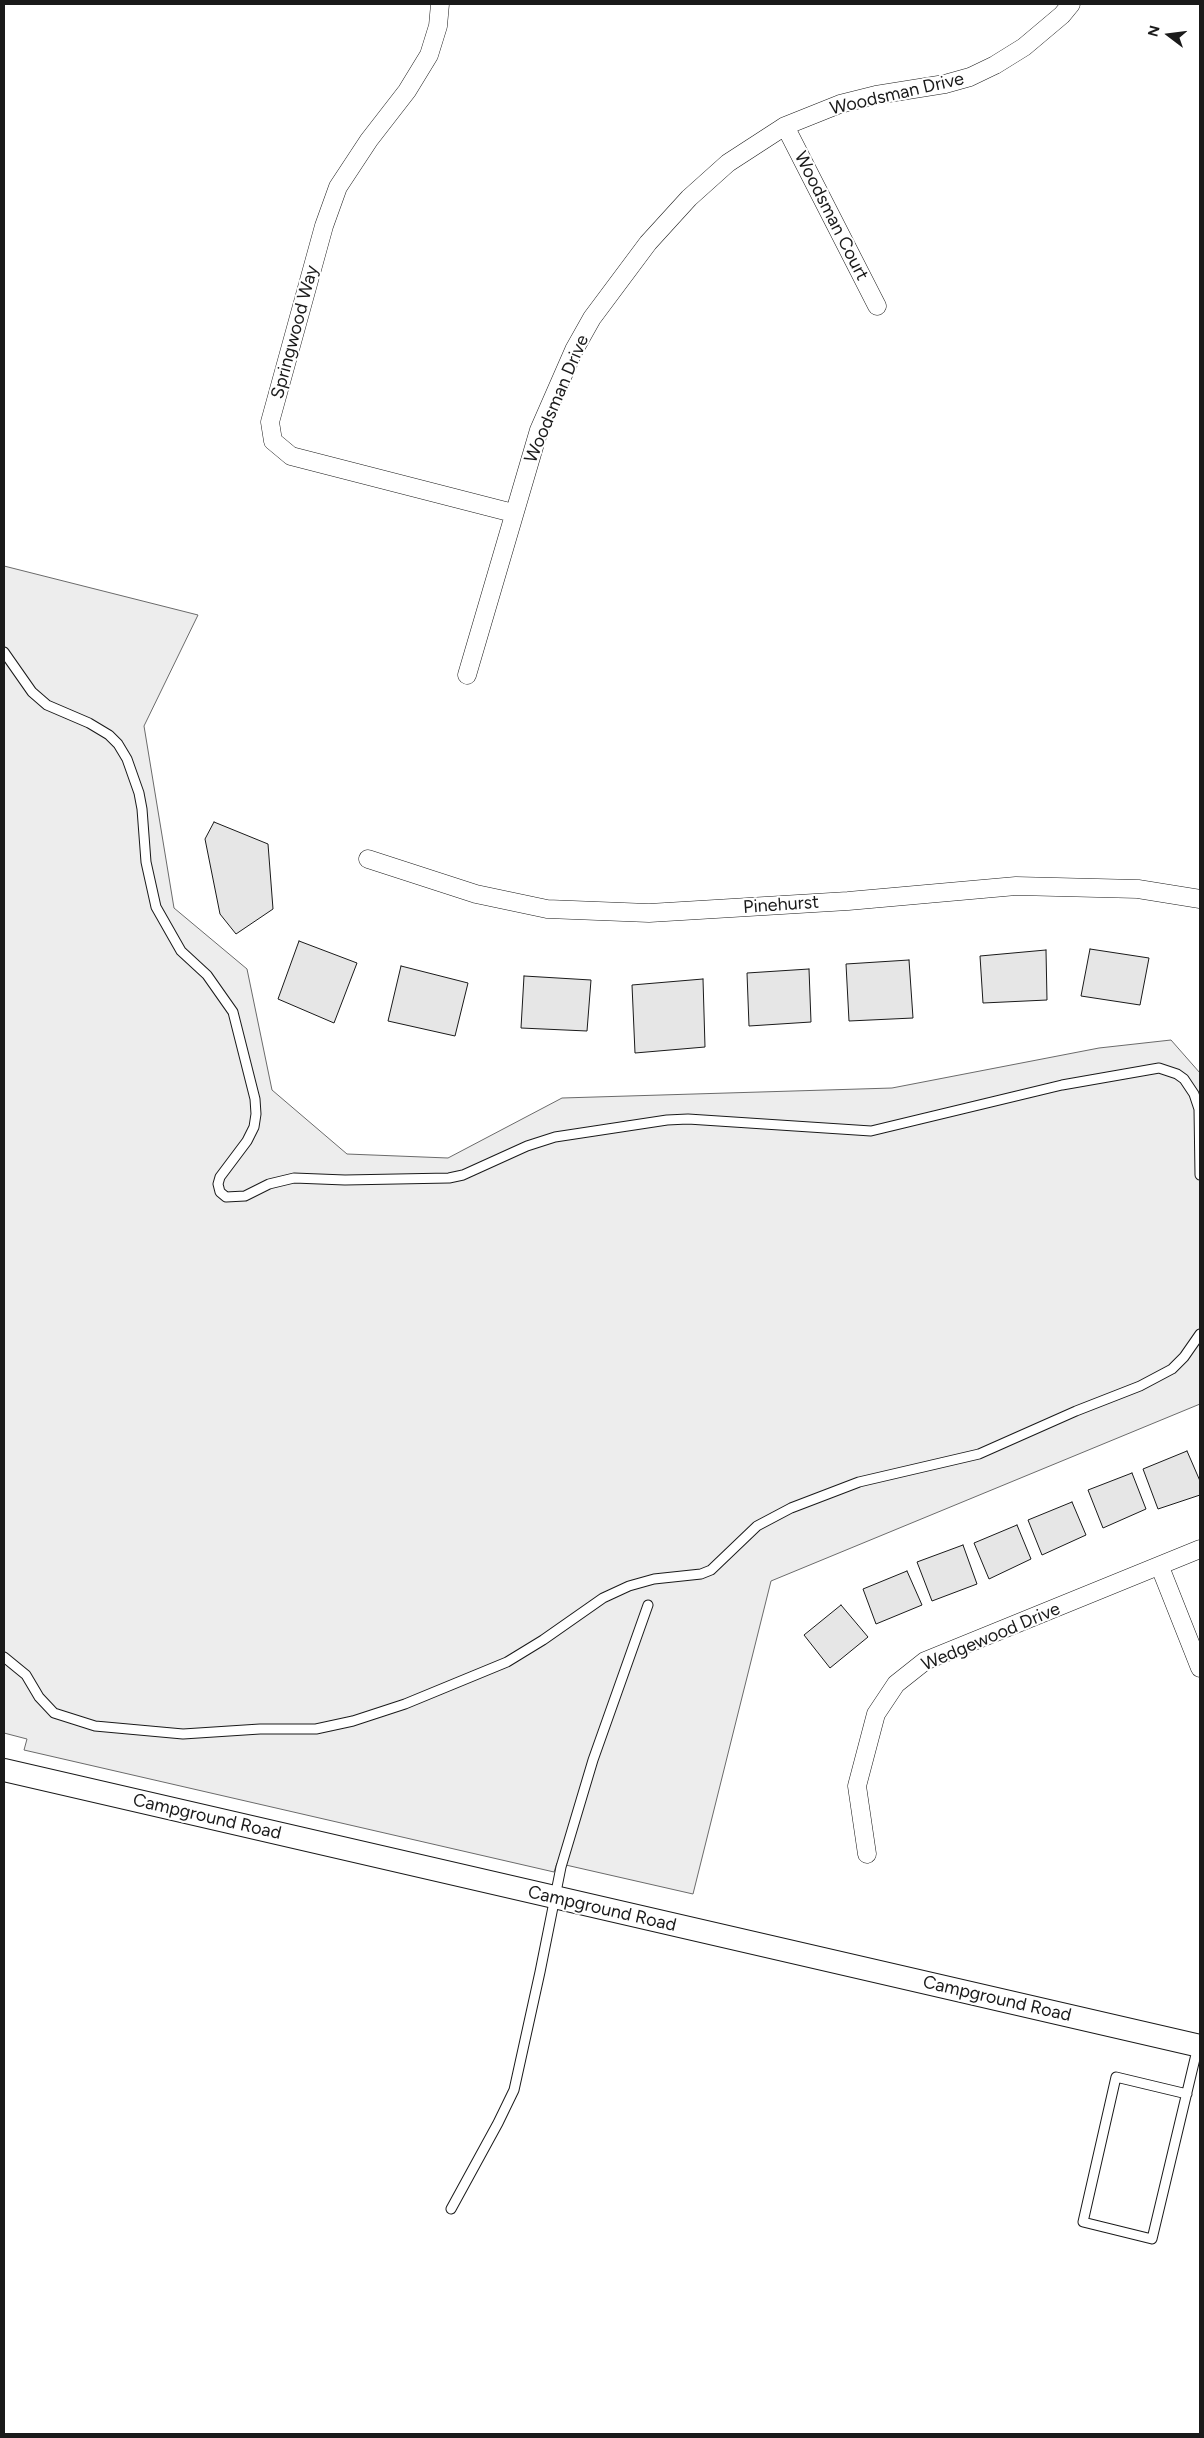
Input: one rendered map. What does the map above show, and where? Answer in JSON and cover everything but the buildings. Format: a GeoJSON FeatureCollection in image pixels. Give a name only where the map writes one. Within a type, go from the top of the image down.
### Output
{"type":"FeatureCollection","features":[{"type":"Feature","properties":{"kind":"street","name":"Springwood Way"},"geometry":{"type":"LineString","coordinates":[[440,4],[438,26],[429,55],[408,91],[369,140],[338,187],[324,226],[270,422],[273,441],[291,456],[513,513]]}},
{"type":"Feature","properties":{"kind":"street","name":"Woodsman Drive"},"geometry":{"type":"LineString","coordinates":[[467,675],[513,513],[540,430],[574,350],[592,318],[648,243],[689,198],[728,163],[785,126],[840,104],[876,95],[945,84],[970,77],[995,65],[1024,47],[1062,15],[1071,4]]}},
{"type":"Feature","properties":{"kind":"street","name":"Woodsman Court"},"geometry":{"type":"LineString","coordinates":[[785,126],[877,306]]}},
{"type":"Feature","properties":{"kind":"street","name":"Pinehurst"},"geometry":{"type":"LineString","coordinates":[[368,859],[476,894],[547,909],[650,913],[848,901],[1016,886],[1138,889],[1200,899]]}},
{"type":"Feature","properties":{"kind":"street","name":"Wedgewood Drive"},"geometry":{"type":"LineString","coordinates":[[867,1854],[857,1786],[876,1714],[896,1684],[925,1662],[1200,1549]]}},
{"type":"Feature","properties":{"kind":"street"},"geometry":{"type":"LineString","coordinates":[[1160,1567],[1200,1668]]}},
{"type":"Feature","properties":{"kind":"street","name":"Campground Road"},"geometry":{"type":"LineString","coordinates":[[4,1770],[1199,2046]]}},
{"type":"Feature","properties":{"kind":"lane"},"geometry":{"type":"LineString","coordinates":[[4,652],[32,692],[47,705],[88,723],[109,735],[118,744],[127,760],[139,793],[146,862],[156,907],[181,951],[207,975],[233,1012],[256,1099],[256,1114],[254,1127],[247,1141],[224,1169],[220,1177],[218,1184],[220,1192],[226,1196],[245,1196],[269,1184],[294,1178],[345,1180],[448,1178],[463,1174],[527,1146],[555,1137],[667,1120],[688,1119],[871,1131],[1062,1085],[1159,1068],[1177,1074],[1184,1079],[1194,1094],[1199,1109],[1200,1175]]}},
{"type":"Feature","properties":{"kind":"lane"},"geometry":{"type":"LineString","coordinates":[[4,1657],[26,1675],[38,1697],[54,1713],[95,1726],[183,1734],[260,1729],[316,1729],[352,1722],[405,1704],[507,1662],[543,1640],[603,1598],[628,1586],[654,1579],[701,1574],[711,1570],[757,1526],[791,1508],[859,1482],[979,1454],[1076,1410],[1140,1386],[1172,1369],[1184,1357],[1200,1334]]}},
{"type":"Feature","properties":{"kind":"lane"},"geometry":{"type":"LineString","coordinates":[[451,2209],[514,2090],[560,1867],[594,1760],[648,1605]]}},
{"type":"Feature","properties":{"kind":"lane"},"geometry":{"type":"LineString","coordinates":[[1187,2094],[1116,2077],[1083,2222],[1152,2239],[1199,2046]]}},
{"type":"Feature","properties":{"kind":"shaded area"},"geometry":{"type":"Polygon","coordinates":[[[4,566],[198,615],[144,726],[174,908],[247,969],[272,1090],[347,1154],[448,1158],[562,1098],[892,1088],[1099,1048],[1171,1040],[1200,1073],[1200,1404],[771,1581],[693,1894],[557,1863],[554,1872],[24,1750],[27,1739],[4,1733],[4,566]]]}}]}
